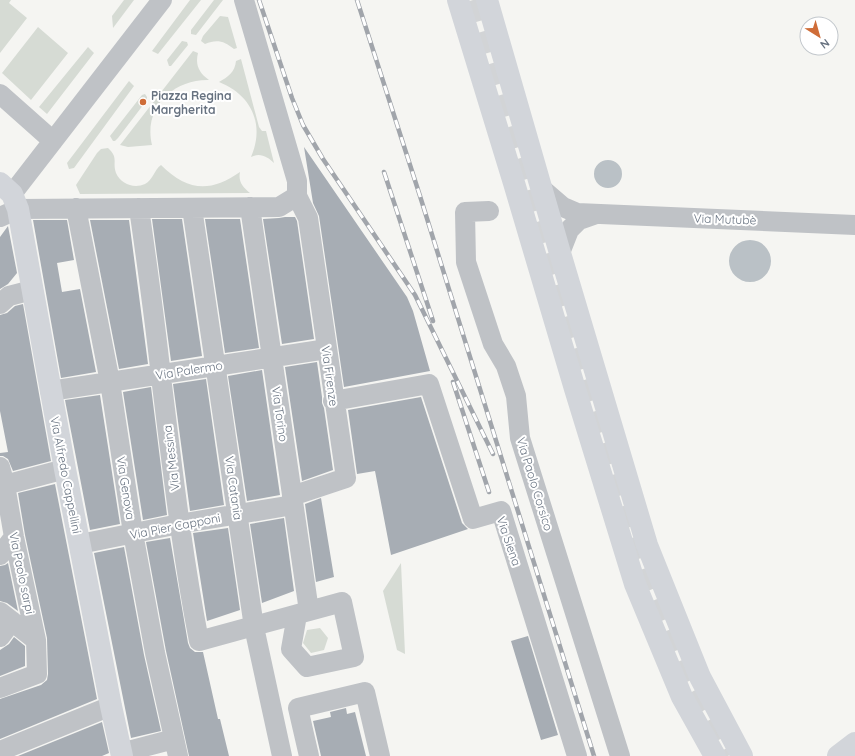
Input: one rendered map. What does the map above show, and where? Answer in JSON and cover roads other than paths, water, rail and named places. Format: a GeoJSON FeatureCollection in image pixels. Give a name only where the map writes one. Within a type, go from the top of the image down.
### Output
{"type":"FeatureCollection","features":[{"type":"Feature","properties":{"kind":"street"},"geometry":{"type":"LineString","coordinates":[[162,0],[6,203],[77,213],[250,212],[279,207],[297,196],[297,181],[244,0]]}},
{"type":"Feature","properties":{"kind":"street"},"geometry":{"type":"LineString","coordinates":[[458,0],[635,584],[682,697],[715,756]]}},
{"type":"Feature","properties":{"kind":"street"},"geometry":{"type":"LineString","coordinates":[[487,0],[560,253],[647,545],[700,677],[742,756]]}},
{"type":"Feature","properties":{"kind":"street"},"geometry":{"type":"LineString","coordinates":[[0,94],[53,141]]}},
{"type":"Feature","properties":{"kind":"street","name":"Via Mutubè"},"geometry":{"type":"LineString","coordinates":[[542,188],[563,207],[577,213],[855,225]]}},
{"type":"Feature","properties":{"kind":"street","name":"Via Firenze"},"geometry":{"type":"LineString","coordinates":[[293,500],[346,478],[333,401],[308,218],[297,196]]}},
{"type":"Feature","properties":{"kind":"street","name":"Via Alfredo Cappellini"},"geometry":{"type":"LineString","coordinates":[[6,203],[32,290],[65,469],[111,706],[122,754]]}},
{"type":"Feature","properties":{"kind":"street","name":"Via Paolo Corsico"},"geometry":{"type":"LineString","coordinates":[[489,210],[465,212],[466,262],[493,344],[506,366],[516,396],[520,438],[620,756]]}},
{"type":"Feature","properties":{"kind":"street","name":"Via Torino"},"geometry":{"type":"LineString","coordinates":[[250,212],[293,500],[303,613],[254,627]]}},
{"type":"Feature","properties":{"kind":"street","name":"Via Genova"},"geometry":{"type":"LineString","coordinates":[[77,213],[110,382],[133,533],[155,653],[176,748]]}},
{"type":"Feature","properties":{"kind":"street","name":"Via Messina"},"geometry":{"type":"LineString","coordinates":[[139,213],[161,374],[179,524],[190,596],[199,641],[254,627]]}},
{"type":"Feature","properties":{"kind":"street","name":"Via Catania"},"geometry":{"type":"LineString","coordinates":[[193,213],[254,627],[282,756]]}},
{"type":"Feature","properties":{"kind":"street"},"geometry":{"type":"LineString","coordinates":[[560,253],[569,230],[579,220],[596,214]]}},
{"type":"Feature","properties":{"kind":"street"},"geometry":{"type":"LineString","coordinates":[[0,304],[9,296],[32,290]]}},
{"type":"Feature","properties":{"kind":"street","name":"Via Palermo"},"geometry":{"type":"LineString","coordinates":[[50,390],[327,349]]}},
{"type":"Feature","properties":{"kind":"street","name":"Via Siena"},"geometry":{"type":"LineString","coordinates":[[333,401],[429,384],[473,519],[501,511],[577,756]]}},
{"type":"Feature","properties":{"kind":"street"},"geometry":{"type":"LineString","coordinates":[[2,475],[65,469]]}},
{"type":"Feature","properties":{"kind":"street","name":"Via Paolo sarpi"},"geometry":{"type":"LineString","coordinates":[[0,688],[37,674],[36,640],[2,475]]}},
{"type":"Feature","properties":{"kind":"street","name":"Via Pier Capponi"},"geometry":{"type":"LineString","coordinates":[[80,544],[237,514],[293,500]]}},
{"type":"Feature","properties":{"kind":"street"},"geometry":{"type":"LineString","coordinates":[[0,555],[14,537]]}},
{"type":"Feature","properties":{"kind":"street"},"geometry":{"type":"LineString","coordinates":[[0,637],[6,617],[36,640]]}},
{"type":"Feature","properties":{"kind":"street"},"geometry":{"type":"LineString","coordinates":[[309,756],[298,708],[365,692],[380,756]]}},
{"type":"Feature","properties":{"kind":"street"},"geometry":{"type":"LineString","coordinates":[[0,751],[111,706]]}},
{"type":"Feature","properties":{"kind":"street"},"geometry":{"type":"LineString","coordinates":[[838,756],[855,743]]}},
{"type":"Feature","properties":{"kind":"street"},"geometry":{"type":"LineString","coordinates":[[122,754],[176,748]]}},
{"type":"Feature","properties":{"kind":"tunnel"},"geometry":{"type":"LineString","coordinates":[[473,0],[586,385],[644,572],[690,685],[728,756]]}},
{"type":"Feature","properties":{"kind":"railway"},"geometry":{"type":"LineString","coordinates":[[259,0],[292,98],[303,125],[323,159],[415,295],[493,454]]}},
{"type":"Feature","properties":{"kind":"railway"},"geometry":{"type":"LineString","coordinates":[[357,0],[420,196],[594,756]]}},
{"type":"Feature","properties":{"kind":"railway"},"geometry":{"type":"LineString","coordinates":[[384,172],[433,321]]}},
{"type":"Feature","properties":{"kind":"railway"},"geometry":{"type":"LineString","coordinates":[[453,382],[489,492]]}},
{"type":"Feature","properties":{"kind":"place","name":"Piazza Regina Margherita"},"geometry":{"type":"Point","coordinates":[143,102]}}]}
